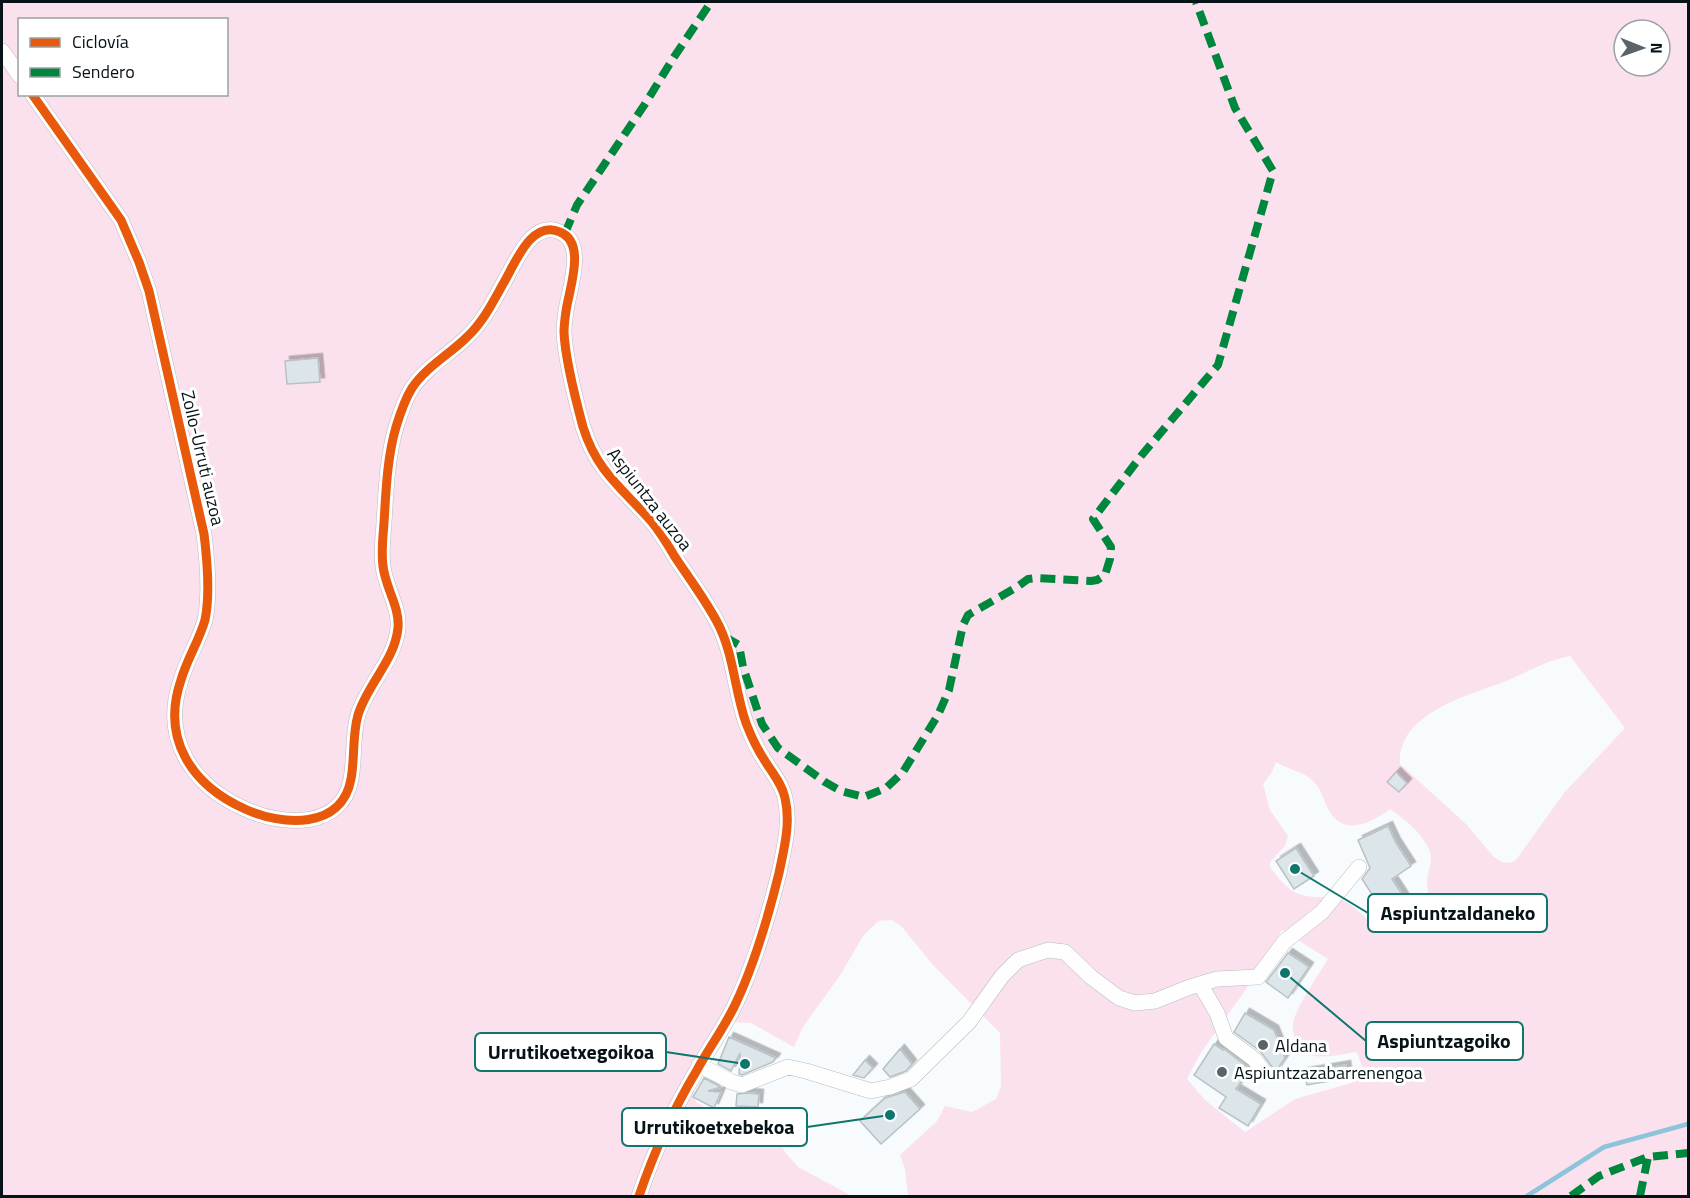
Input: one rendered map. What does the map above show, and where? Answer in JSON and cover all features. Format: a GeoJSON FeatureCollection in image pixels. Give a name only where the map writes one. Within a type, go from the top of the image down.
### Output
{"type":"FeatureCollection","features":[{"type":"Feature","properties":{"kind":"street"},"geometry":{"type":"LineString","coordinates":[[2,51],[18,73]]}},
{"type":"Feature","properties":{"kind":"street","name":"Zollo-Urruti auzoa"},"geometry":{"type":"LineString","coordinates":[[33,96],[121,220],[139,262],[149,291],[204,534],[207,555],[205,618],[180,681],[174,719],[176,736],[190,765],[200,778],[216,792],[240,807],[262,816]]}},
{"type":"Feature","properties":{"kind":"street","name":"Aspiuntza auzoa"},"geometry":{"type":"LineString","coordinates":[[262,816],[290,821],[313,819],[333,812],[344,800],[351,783],[357,718],[395,641],[399,623],[383,573],[382,557],[387,480],[397,423],[414,384],[470,334],[484,317],[525,246],[536,232],[552,229],[565,233],[573,243],[574,261],[564,335],[584,429],[590,445],[605,473],[654,524],[707,604],[725,637],[747,724],[764,759],[779,780],[787,805],[785,843],[769,914],[750,971],[726,1023],[699,1065],[669,1120],[639,1197]]}},
{"type":"Feature","properties":{"kind":"street"},"geometry":{"type":"LineString","coordinates":[[699,1065],[742,1085],[789,1067],[872,1091],[890,1087],[911,1079],[969,1022],[1002,976],[1018,960],[1048,950],[1065,952],[1091,977],[1119,998],[1135,1003],[1155,1001],[1217,979],[1258,977],[1284,942],[1322,912],[1359,867]]}},
{"type":"Feature","properties":{"kind":"street"},"geometry":{"type":"LineString","coordinates":[[1200,984],[1217,1013],[1226,1038],[1254,1059],[1265,1073]]}},
{"type":"Feature","properties":{"kind":"shaded area"},"geometry":{"type":"Polygon","coordinates":[[[2,2],[1688,2],[1688,1196],[908,1196],[905,1169],[900,1155],[937,1121],[945,1106],[972,1112],[996,1099],[1001,1086],[1000,1033],[932,964],[902,927],[892,920],[878,921],[863,936],[841,974],[803,1027],[794,1047],[751,1023],[734,1022],[693,1086],[696,1102],[718,1116],[736,1120],[768,1116],[785,1152],[798,1167],[852,1196],[2,1196],[2,2]],[[1570,656],[1452,701],[1436,710],[1409,732],[1402,747],[1400,764],[1466,824],[1494,857],[1502,862],[1510,863],[1516,860],[1564,793],[1625,728],[1570,656]],[[1276,762],[1263,784],[1270,810],[1288,836],[1285,846],[1270,862],[1270,867],[1280,880],[1289,889],[1301,895],[1331,897],[1347,902],[1385,931],[1398,933],[1421,924],[1430,910],[1427,878],[1431,861],[1430,852],[1421,836],[1390,809],[1369,822],[1361,824],[1346,825],[1338,821],[1310,778],[1276,762]],[[1282,930],[1244,992],[1200,1054],[1187,1079],[1205,1100],[1245,1132],[1295,1099],[1351,1083],[1361,1075],[1363,1069],[1357,1052],[1334,1056],[1310,1055],[1301,1048],[1295,1038],[1293,1021],[1295,1016],[1328,959],[1282,930]]]}},
{"type":"Feature","properties":{"kind":"building"},"geometry":{"type":"Polygon","coordinates":[[[318,358],[320,382],[287,384],[285,361],[318,358]]]}},
{"type":"Feature","properties":{"kind":"building"},"geometry":{"type":"Polygon","coordinates":[[[1396,772],[1407,783],[1399,792],[1387,782],[1396,772]]]}},
{"type":"Feature","properties":{"kind":"building"},"geometry":{"type":"Polygon","coordinates":[[[1388,826],[1411,866],[1392,879],[1411,908],[1390,922],[1362,879],[1370,868],[1358,840],[1388,826]]]}},
{"type":"Feature","properties":{"kind":"building"},"geometry":{"type":"Polygon","coordinates":[[[1296,848],[1314,876],[1294,889],[1276,861],[1296,848]]]}},
{"type":"Feature","properties":{"kind":"building"},"geometry":{"type":"Polygon","coordinates":[[[1288,953],[1309,967],[1288,998],[1266,982],[1288,953]]]}},
{"type":"Feature","properties":{"kind":"building","name":"Aldana"},"geometry":{"type":"Polygon","coordinates":[[[1245,1013],[1274,1030],[1285,1058],[1277,1070],[1260,1051],[1234,1032],[1245,1013]]]}},
{"type":"Feature","properties":{"kind":"building"},"geometry":{"type":"Polygon","coordinates":[[[729,1037],[776,1058],[773,1062],[742,1075],[739,1074],[740,1053],[731,1071],[718,1064],[729,1037]]]}},
{"type":"Feature","properties":{"kind":"building","name":"Aspiuntzazabarrenengoa"},"geometry":{"type":"Polygon","coordinates":[[[1214,1044],[1250,1069],[1236,1089],[1261,1104],[1248,1126],[1219,1108],[1226,1097],[1194,1075],[1214,1044]]]}},
{"type":"Feature","properties":{"kind":"building"},"geometry":{"type":"Polygon","coordinates":[[[900,1049],[912,1064],[906,1071],[890,1077],[883,1069],[900,1049]]]}},
{"type":"Feature","properties":{"kind":"building"},"geometry":{"type":"Polygon","coordinates":[[[865,1060],[873,1068],[864,1078],[853,1075],[865,1060]]]}},
{"type":"Feature","properties":{"kind":"building"},"geometry":{"type":"Polygon","coordinates":[[[1346,1065],[1348,1078],[1307,1085],[1304,1072],[1346,1065]]]}},
{"type":"Feature","properties":{"kind":"building"},"geometry":{"type":"Polygon","coordinates":[[[704,1078],[721,1087],[708,1091],[721,1092],[714,1108],[693,1097],[704,1078]]]}},
{"type":"Feature","properties":{"kind":"building"},"geometry":{"type":"Polygon","coordinates":[[[905,1092],[920,1109],[881,1144],[860,1121],[885,1098],[905,1092]]]}},
{"type":"Feature","properties":{"kind":"building"},"geometry":{"type":"Polygon","coordinates":[[[737,1094],[759,1094],[758,1107],[736,1106],[737,1094]]]}},
{"type":"Feature","properties":{"kind":"waterway"},"geometry":{"type":"LineString","coordinates":[[1527,1196],[1604,1147],[1688,1124]]}},
{"type":"Feature","properties":{"kind":"marked path"},"geometry":{"type":"LineString","coordinates":[[565,233],[577,205],[711,2]]}},
{"type":"Feature","properties":{"kind":"marked path"},"geometry":{"type":"LineString","coordinates":[[725,637],[739,645],[743,667],[762,724],[778,748],[825,782],[841,791],[864,797],[886,788],[903,772],[938,715],[949,690],[963,625],[968,615],[1028,579],[1091,581],[1105,575],[1111,547],[1093,519],[1141,456],[1218,365],[1273,171],[1235,108],[1196,2]]}},
{"type":"Feature","properties":{"kind":"marked path"},"geometry":{"type":"LineString","coordinates":[[1571,1196],[1599,1176],[1648,1157],[1688,1153]]}},
{"type":"Feature","properties":{"kind":"marked path"},"geometry":{"type":"LineString","coordinates":[[1640,1196],[1648,1157]]}},
{"type":"Feature","properties":{"kind":"cycle path"},"geometry":{"type":"LineString","coordinates":[[33,96],[121,220],[139,262],[149,291],[204,534],[207,565],[205,620],[184,672],[176,701],[175,721],[178,740],[185,757],[209,787],[226,799],[260,815],[292,820],[308,820],[323,815],[336,808],[345,796],[351,779],[358,715],[392,651],[398,628],[397,612],[384,574],[382,544],[386,487],[393,439],[409,392],[431,367],[478,325],[532,237],[550,230],[560,232],[573,246],[574,267],[564,332],[574,393],[589,443],[611,479],[658,530],[716,620],[727,645],[746,723],[759,752],[782,788],[787,807],[786,836],[779,873],[766,923],[749,973],[731,1013],[672,1116],[639,1196]]}},
{"type":"Feature","properties":{"kind":"place","name":"Aspiuntzaldaneko"},"geometry":{"type":"Point","coordinates":[1295,869]}},
{"type":"Feature","properties":{"kind":"place","name":"Aspiuntzagoiko"},"geometry":{"type":"Point","coordinates":[1285,973]}},
{"type":"Feature","properties":{"kind":"place","name":"Aldana"},"geometry":{"type":"Point","coordinates":[1263,1045]}},
{"type":"Feature","properties":{"kind":"place","name":"Urrutikoetxegoikoa"},"geometry":{"type":"Point","coordinates":[745,1064]}},
{"type":"Feature","properties":{"kind":"place","name":"Aspiuntzazabarrenengoa"},"geometry":{"type":"Point","coordinates":[1222,1072]}},
{"type":"Feature","properties":{"kind":"place","name":"Urrutikoetxebekoa"},"geometry":{"type":"Point","coordinates":[890,1115]}}]}
